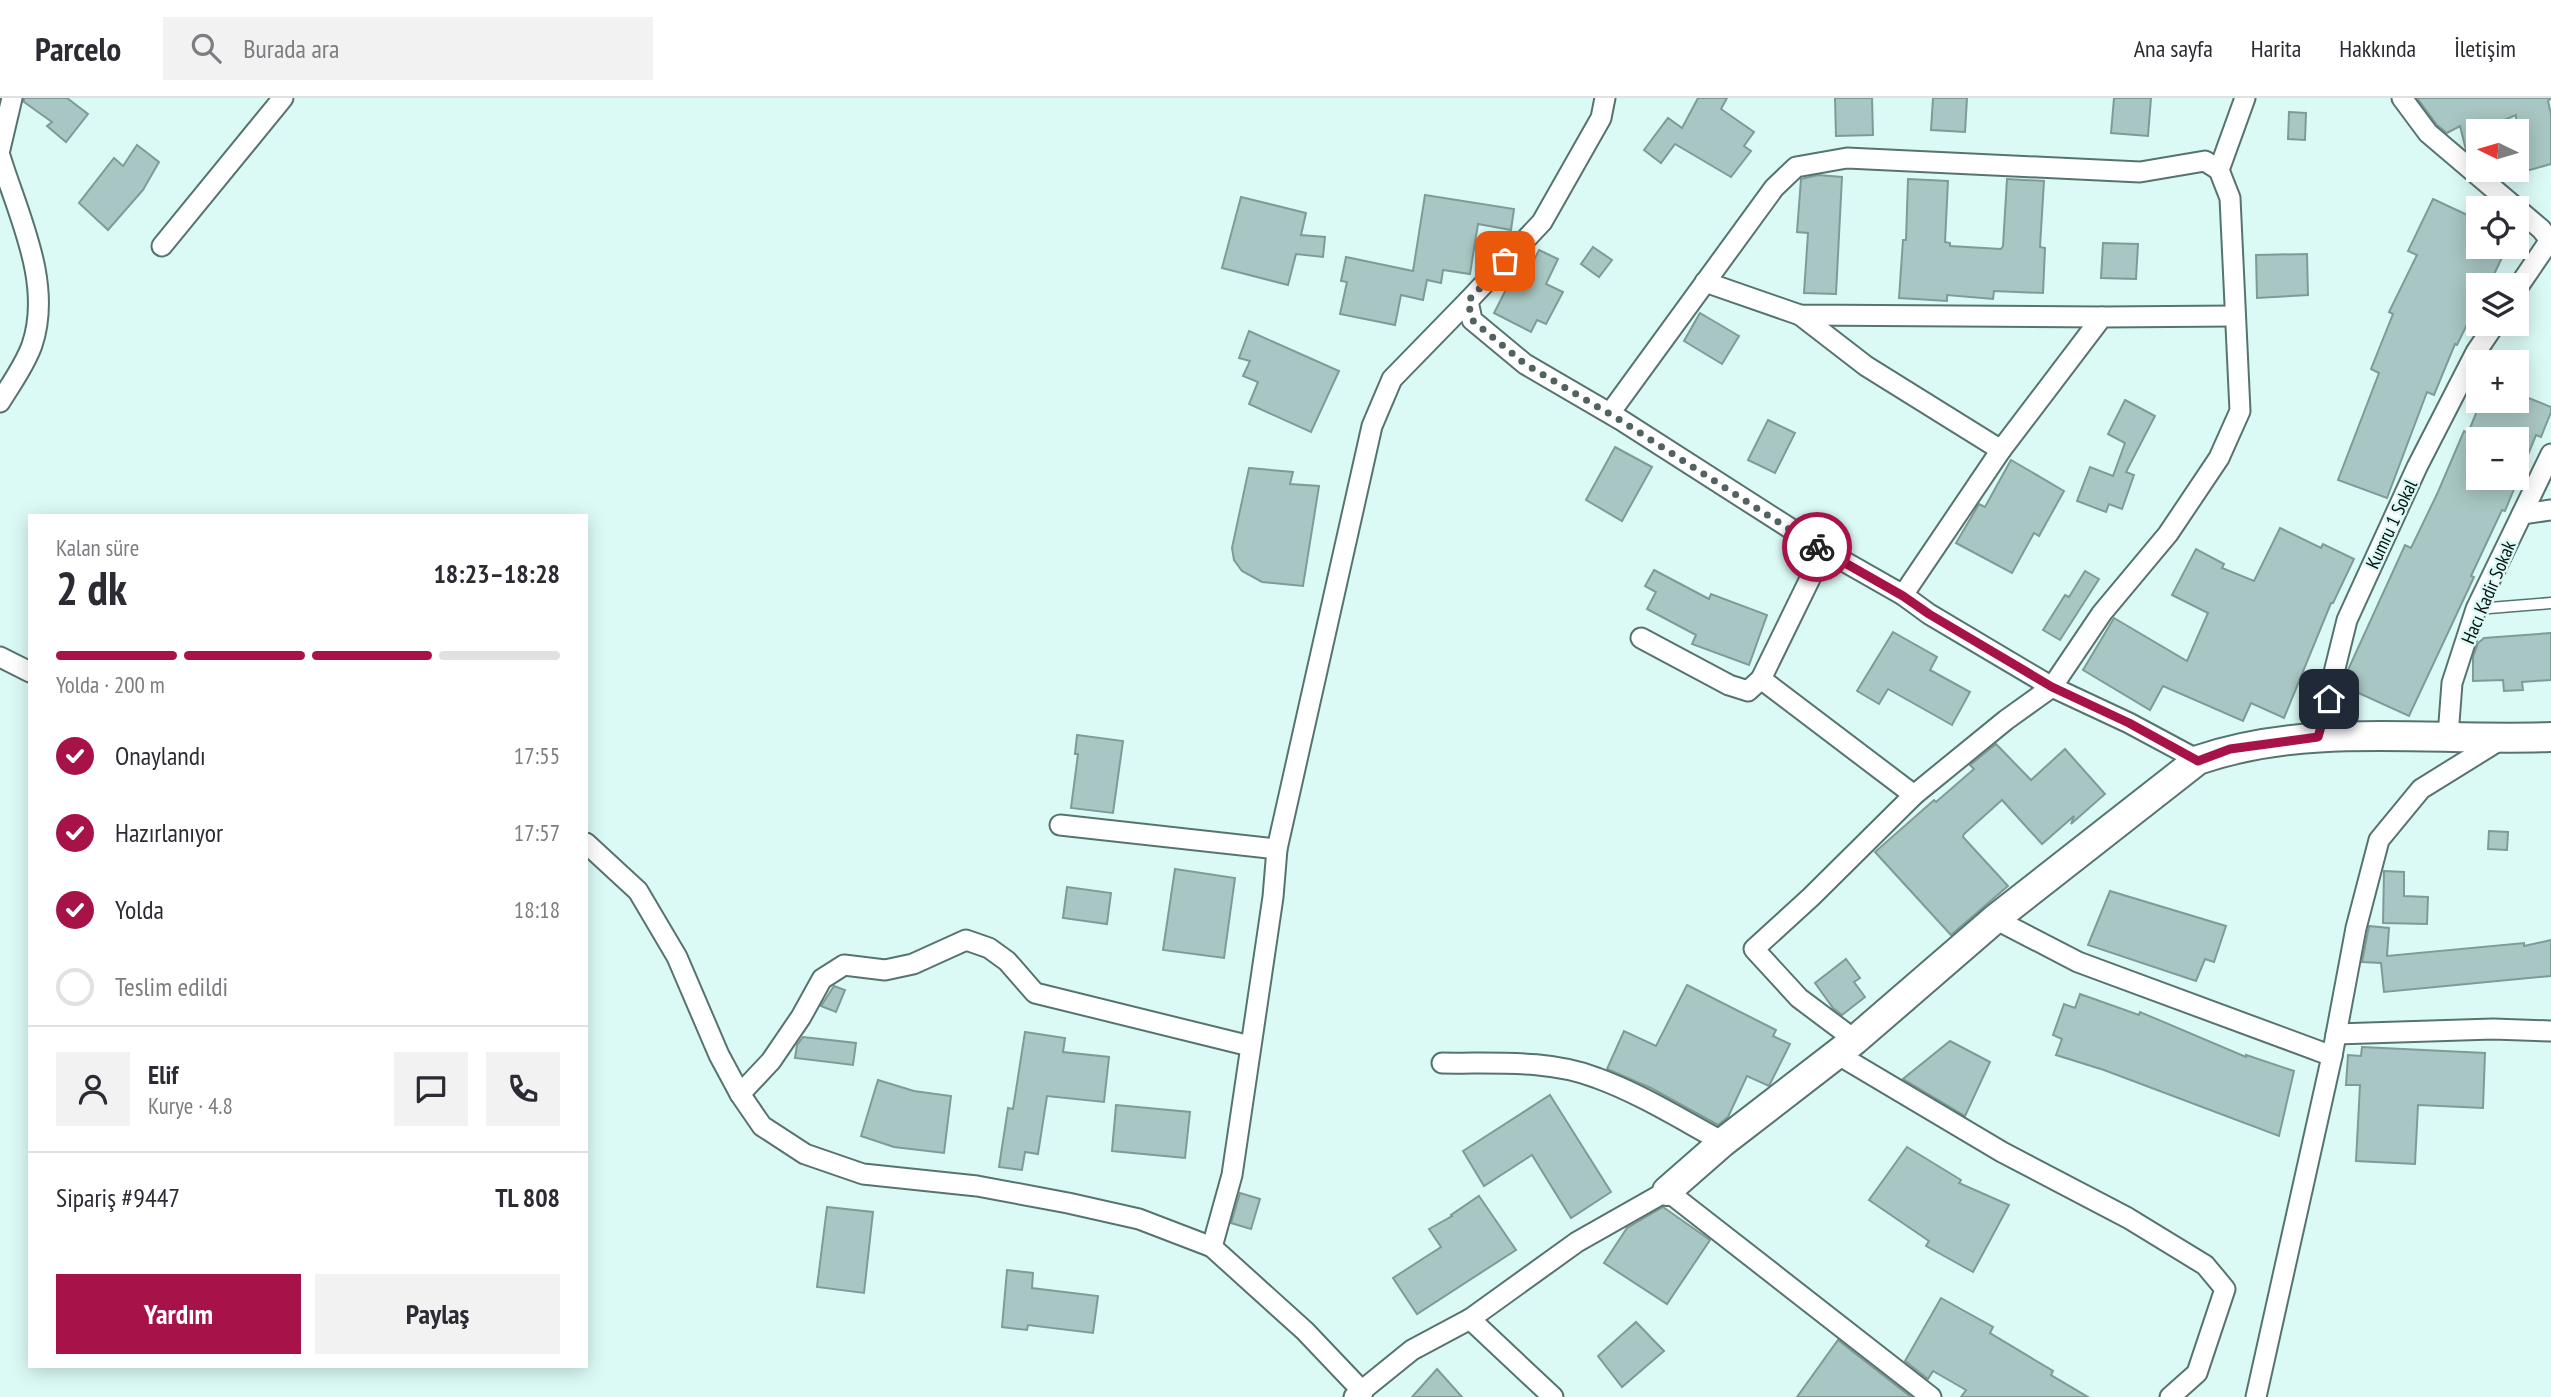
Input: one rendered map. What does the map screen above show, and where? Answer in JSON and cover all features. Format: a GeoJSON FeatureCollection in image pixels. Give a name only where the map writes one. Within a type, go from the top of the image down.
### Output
{"type":"FeatureCollection","features":[{"type":"Feature","properties":{"kind":"street"},"geometry":{"type":"LineString","coordinates":[[0,149],[12,98]]}},
{"type":"Feature","properties":{"kind":"street"},"geometry":{"type":"LineString","coordinates":[[162,246],[283,98]]}},
{"type":"Feature","properties":{"kind":"street"},"geometry":{"type":"LineString","coordinates":[[1212,1247],[1232,1175],[1273,897],[1276,849],[1372,426],[1392,379],[1542,222],[1601,118],[1605,98]]}},
{"type":"Feature","properties":{"kind":"street"},"geometry":{"type":"LineString","coordinates":[[2218,170],[2245,98]]}},
{"type":"Feature","properties":{"kind":"street"},"geometry":{"type":"LineString","coordinates":[[2402,98],[2428,133],[2541,229],[2550,240],[2528,273]]}},
{"type":"Feature","properties":{"kind":"street"},"geometry":{"type":"LineString","coordinates":[[0,156],[34,258],[38,306],[32,345],[0,402]]}},
{"type":"Feature","properties":{"kind":"street"},"geometry":{"type":"LineString","coordinates":[[1610,413],[1774,188],[1796,167],[1847,158],[2140,172],[2205,161],[2218,170],[2230,198],[2240,411],[2219,458],[2168,534],[2102,613],[2052,687],[2006,720],[1913,795],[1811,897],[1754,949],[1846,1047],[2002,1152],[2128,1217],[2205,1265],[2225,1289],[2197,1373],[2170,1397]]}},
{"type":"Feature","properties":{"kind":"street"},"geometry":{"type":"LineString","coordinates":[[1705,282],[1800,315],[1867,366],[2001,450]]}},
{"type":"Feature","properties":{"kind":"street"},"geometry":{"type":"LineString","coordinates":[[1468,301],[1472,320],[1525,364],[1610,413],[1824,551],[2052,687],[2129,723],[2198,761]]}},
{"type":"Feature","properties":{"kind":"street"},"geometry":{"type":"LineString","coordinates":[[1800,315],[2235,316]]}},
{"type":"Feature","properties":{"kind":"street"},"geometry":{"type":"LineString","coordinates":[[1903,596],[2001,450],[2102,317]]}},
{"type":"Feature","properties":{"kind":"street","name":"Kumru 1 Sokal"},"geometry":{"type":"LineString","coordinates":[[2318,737],[2347,620],[2417,467],[2487,336]]}},
{"type":"Feature","properties":{"kind":"street","name":"Hacı Kadir Sokak"},"geometry":{"type":"LineString","coordinates":[[2448,736],[2452,683],[2476,609],[2551,454]]}},
{"type":"Feature","properties":{"kind":"street"},"geometry":{"type":"LineString","coordinates":[[2522,514],[2551,510]]}},
{"type":"Feature","properties":{"kind":"street"},"geometry":{"type":"LineString","coordinates":[[1641,638],[1729,685],[1748,691],[1761,679],[1824,551]]}},
{"type":"Feature","properties":{"kind":"street"},"geometry":{"type":"LineString","coordinates":[[0,657],[28,671]]}},
{"type":"Feature","properties":{"kind":"street"},"geometry":{"type":"LineString","coordinates":[[1761,679],[1913,795]]}},
{"type":"Feature","properties":{"kind":"street"},"geometry":{"type":"LineString","coordinates":[[588,845],[638,891],[677,957],[719,1055],[740,1094],[762,1126],[805,1154],[863,1174],[977,1186],[1068,1203],[1139,1219],[1212,1247],[1305,1331],[1359,1394],[1412,1350],[1470,1319],[1577,1242],[1667,1191],[1723,1142],[1846,1047],[1995,919],[2198,761],[2230,749],[2318,737],[2448,736],[2500,740],[2551,737]]}},
{"type":"Feature","properties":{"kind":"street"},"geometry":{"type":"LineString","coordinates":[[2256,1397],[2332,1056],[2356,928],[2379,841],[2421,789],[2500,740]]}},
{"type":"Feature","properties":{"kind":"street"},"geometry":{"type":"LineString","coordinates":[[1060,825],[1276,849]]}},
{"type":"Feature","properties":{"kind":"street"},"geometry":{"type":"LineString","coordinates":[[1995,919],[2078,962],[2332,1056]]}},
{"type":"Feature","properties":{"kind":"street"},"geometry":{"type":"LineString","coordinates":[[740,1094],[771,1061],[801,1017],[822,979],[844,965],[885,970],[913,964],[966,940],[989,947],[1007,961],[1035,993],[1250,1046]]}},
{"type":"Feature","properties":{"kind":"street"},"geometry":{"type":"LineString","coordinates":[[2336,1034],[2493,1029],[2551,1031]]}},
{"type":"Feature","properties":{"kind":"street"},"geometry":{"type":"LineString","coordinates":[[1442,1063],[1522,1064],[1564,1069],[1596,1077],[1723,1142]]}},
{"type":"Feature","properties":{"kind":"street"},"geometry":{"type":"LineString","coordinates":[[1667,1191],[1931,1397]]}},
{"type":"Feature","properties":{"kind":"street"},"geometry":{"type":"LineString","coordinates":[[1470,1319],[1553,1397]]}},
{"type":"Feature","properties":{"kind":"lane"},"geometry":{"type":"LineString","coordinates":[[2476,609],[2551,603]]}},
{"type":"Feature","properties":{"kind":"building"},"geometry":{"type":"Polygon","coordinates":[[[24,98],[67,98],[88,114],[66,142],[47,126],[52,122],[24,102],[24,98]]]}},
{"type":"Feature","properties":{"kind":"building"},"geometry":{"type":"Polygon","coordinates":[[[1698,98],[1727,98],[1721,109],[1754,132],[1744,146],[1751,151],[1731,177],[1675,144],[1661,163],[1644,150],[1668,118],[1682,128],[1698,98]]]}},
{"type":"Feature","properties":{"kind":"building"},"geometry":{"type":"Polygon","coordinates":[[[1835,98],[1872,98],[1873,135],[1836,136],[1835,98]]]}},
{"type":"Feature","properties":{"kind":"building"},"geometry":{"type":"Polygon","coordinates":[[[1933,98],[1967,98],[1965,132],[1931,130],[1933,98]]]}},
{"type":"Feature","properties":{"kind":"building"},"geometry":{"type":"Polygon","coordinates":[[[2114,98],[2151,98],[2148,136],[2111,133],[2114,98]]]}},
{"type":"Feature","properties":{"kind":"building"},"geometry":{"type":"Polygon","coordinates":[[[2417,98],[2551,98],[2548,101],[2551,114],[2551,164],[2529,170],[2529,119],[2516,119],[2516,115],[2506,119],[2466,119],[2466,150],[2460,126],[2447,133],[2437,125],[2417,98]]]}},
{"type":"Feature","properties":{"kind":"building"},"geometry":{"type":"Polygon","coordinates":[[[2289,112],[2306,113],[2305,140],[2288,139],[2289,112]]]}},
{"type":"Feature","properties":{"kind":"building"},"geometry":{"type":"Polygon","coordinates":[[[137,145],[159,162],[143,190],[108,230],[79,203],[114,158],[123,166],[137,145]]]}},
{"type":"Feature","properties":{"kind":"building"},"geometry":{"type":"Polygon","coordinates":[[[1818,175],[1842,177],[1836,294],[1804,293],[1808,233],[1797,232],[1801,179],[1818,175]]]}},
{"type":"Feature","properties":{"kind":"building"},"geometry":{"type":"Polygon","coordinates":[[[1908,179],[1948,181],[1945,242],[1950,243],[1950,246],[2001,249],[2007,179],[2044,181],[2040,247],[2045,248],[2043,293],[1994,291],[1993,299],[1947,295],[1947,301],[1899,298],[1903,240],[1906,240],[1908,179]]]}},
{"type":"Feature","properties":{"kind":"building"},"geometry":{"type":"Polygon","coordinates":[[[1425,195],[1514,209],[1511,230],[1478,224],[1470,274],[1443,270],[1441,283],[1427,280],[1423,300],[1401,295],[1395,325],[1340,314],[1347,282],[1341,281],[1346,257],[1413,271],[1425,195]]]}},
{"type":"Feature","properties":{"kind":"building"},"geometry":{"type":"Polygon","coordinates":[[[1241,197],[1306,213],[1301,235],[1325,237],[1323,257],[1296,254],[1288,285],[1222,268],[1241,197]]]}},
{"type":"Feature","properties":{"kind":"building"},"geometry":{"type":"Polygon","coordinates":[[[2433,199],[2466,214],[2466,259],[2501,259],[2495,273],[2466,273],[2466,327],[2457,345],[2455,344],[2434,395],[2427,392],[2387,498],[2338,480],[2379,373],[2371,369],[2393,314],[2389,312],[2417,255],[2408,251],[2433,199]]]}},
{"type":"Feature","properties":{"kind":"building"},"geometry":{"type":"Polygon","coordinates":[[[2103,243],[2138,244],[2136,279],[2101,278],[2103,243]]]}},
{"type":"Feature","properties":{"kind":"building"},"geometry":{"type":"Polygon","coordinates":[[[1593,247],[1612,260],[1599,277],[1581,264],[1593,247]]]}},
{"type":"Feature","properties":{"kind":"building"},"geometry":{"type":"Polygon","coordinates":[[[1539,250],[1558,259],[1546,284],[1563,292],[1546,324],[1537,320],[1531,332],[1494,313],[1517,268],[1527,274],[1539,250]]]}},
{"type":"Feature","properties":{"kind":"building"},"geometry":{"type":"Polygon","coordinates":[[[2307,254],[2308,295],[2257,298],[2256,255],[2307,254]]]}},
{"type":"Feature","properties":{"kind":"building"},"geometry":{"type":"Polygon","coordinates":[[[1700,313],[1739,336],[1722,364],[1684,341],[1700,313]]]}},
{"type":"Feature","properties":{"kind":"building"},"geometry":{"type":"Polygon","coordinates":[[[1249,331],[1339,371],[1311,432],[1249,404],[1258,382],[1243,376],[1250,361],[1239,358],[1249,331]]]}},
{"type":"Feature","properties":{"kind":"building"},"geometry":{"type":"Polygon","coordinates":[[[2529,398],[2551,407],[2541,437],[2536,435],[2529,452],[2529,427],[2470,427],[2476,413],[2529,413],[2529,398]]]}},
{"type":"Feature","properties":{"kind":"building"},"geometry":{"type":"Polygon","coordinates":[[[2125,400],[2155,416],[2126,472],[2134,475],[2122,509],[2109,504],[2106,512],[2077,501],[2090,467],[2113,476],[2125,443],[2108,434],[2125,400]]]}},
{"type":"Feature","properties":{"kind":"building"},"geometry":{"type":"Polygon","coordinates":[[[1768,420],[1795,433],[1775,473],[1748,460],[1768,420]]]}},
{"type":"Feature","properties":{"kind":"building"},"geometry":{"type":"Polygon","coordinates":[[[2464,431],[2466,490],[2514,490],[2471,576],[2474,577],[2409,716],[2343,686],[2405,545],[2411,548],[2464,431]]]}},
{"type":"Feature","properties":{"kind":"building"},"geometry":{"type":"Polygon","coordinates":[[[1615,447],[1652,467],[1622,521],[1586,500],[1615,447]]]}},
{"type":"Feature","properties":{"kind":"building"},"geometry":{"type":"Polygon","coordinates":[[[2011,460],[2064,491],[2039,536],[2034,533],[2012,573],[1956,543],[1979,504],[1985,507],[2011,460]]]}},
{"type":"Feature","properties":{"kind":"building"},"geometry":{"type":"Polygon","coordinates":[[[1249,468],[1293,472],[1290,484],[1319,486],[1303,586],[1262,582],[1242,571],[1234,560],[1232,548],[1249,468]]]}},
{"type":"Feature","properties":{"kind":"building"},"geometry":{"type":"Polygon","coordinates":[[[2280,528],[2321,548],[2323,544],[2354,559],[2331,603],[2284,718],[2251,703],[2243,721],[2163,686],[2150,710],[2083,670],[2114,618],[2187,661],[2208,613],[2172,595],[2196,549],[2224,564],[2222,568],[2254,581],[2280,528]]]}},
{"type":"Feature","properties":{"kind":"building"},"geometry":{"type":"Polygon","coordinates":[[[1654,570],[1709,599],[1711,594],[1767,615],[1749,665],[1692,644],[1696,635],[1647,609],[1656,592],[1645,586],[1654,570]]]}},
{"type":"Feature","properties":{"kind":"building"},"geometry":{"type":"Polygon","coordinates":[[[2085,571],[2099,579],[2060,640],[2043,630],[2065,595],[2069,597],[2085,571]]]}},
{"type":"Feature","properties":{"kind":"building"},"geometry":{"type":"Polygon","coordinates":[[[1893,632],[1937,657],[1930,670],[1970,692],[1952,725],[1888,689],[1879,704],[1857,691],[1893,632]]]}},
{"type":"Feature","properties":{"kind":"building"},"geometry":{"type":"Polygon","coordinates":[[[2551,633],[2551,680],[2522,682],[2523,690],[2504,691],[2503,680],[2473,681],[2473,657],[2478,643],[2484,638],[2551,633]]]}},
{"type":"Feature","properties":{"kind":"building"},"geometry":{"type":"Polygon","coordinates":[[[1077,735],[1123,741],[1113,813],[1071,808],[1078,754],[1075,754],[1077,735]]]}},
{"type":"Feature","properties":{"kind":"building"},"geometry":{"type":"Polygon","coordinates":[[[1996,744],[2031,780],[2065,749],[2105,794],[2071,824],[2074,816],[2042,844],[2002,800],[1964,834],[1963,837],[2008,886],[1951,935],[1875,852],[1974,769],[1970,765],[1996,744]]]}},
{"type":"Feature","properties":{"kind":"building"},"geometry":{"type":"Polygon","coordinates":[[[2489,831],[2508,832],[2507,850],[2488,849],[2489,831]]]}},
{"type":"Feature","properties":{"kind":"building"},"geometry":{"type":"Polygon","coordinates":[[[1175,869],[1235,878],[1224,958],[1163,950],[1175,869]]]}},
{"type":"Feature","properties":{"kind":"building"},"geometry":{"type":"Polygon","coordinates":[[[2384,871],[2404,872],[2404,896],[2428,897],[2427,924],[2383,923],[2384,871]]]}},
{"type":"Feature","properties":{"kind":"building"},"geometry":{"type":"Polygon","coordinates":[[[1067,887],[1111,893],[1107,924],[1063,918],[1067,887]]]}},
{"type":"Feature","properties":{"kind":"building"},"geometry":{"type":"Polygon","coordinates":[[[2110,891],[2226,926],[2214,962],[2205,959],[2196,981],[2088,945],[2110,891]]]}},
{"type":"Feature","properties":{"kind":"building"},"geometry":{"type":"Polygon","coordinates":[[[2369,926],[2389,928],[2387,956],[2524,943],[2524,946],[2551,940],[2551,976],[2384,992],[2381,963],[2362,962],[2369,926]]]}},
{"type":"Feature","properties":{"kind":"building"},"geometry":{"type":"Polygon","coordinates":[[[1846,959],[1860,978],[1854,982],[1865,997],[1842,1015],[1833,1008],[1815,983],[1846,959]]]}},
{"type":"Feature","properties":{"kind":"building"},"geometry":{"type":"Polygon","coordinates":[[[1687,985],[1776,1030],[1773,1036],[1790,1044],[1769,1086],[1747,1076],[1728,1117],[1718,1125],[1651,1088],[1607,1069],[1624,1031],[1656,1046],[1687,985]]]}},
{"type":"Feature","properties":{"kind":"building"},"geometry":{"type":"Polygon","coordinates":[[[834,986],[845,990],[836,1012],[821,1006],[834,986]]]}},
{"type":"Feature","properties":{"kind":"building"},"geometry":{"type":"Polygon","coordinates":[[[2080,994],[2139,1015],[2140,1012],[2246,1057],[2294,1071],[2279,1136],[2104,1070],[2056,1055],[2062,1039],[2053,1035],[2064,1004],[2075,1008],[2080,994]]]}},
{"type":"Feature","properties":{"kind":"building"},"geometry":{"type":"Polygon","coordinates":[[[1025,1032],[1065,1038],[1063,1052],[1109,1057],[1104,1102],[1047,1096],[1038,1154],[1025,1152],[1022,1170],[999,1167],[1008,1108],[1013,1109],[1025,1032]]]}},
{"type":"Feature","properties":{"kind":"building"},"geometry":{"type":"Polygon","coordinates":[[[803,1037],[856,1043],[853,1065],[795,1058],[797,1045],[803,1037]]]}},
{"type":"Feature","properties":{"kind":"building"},"geometry":{"type":"Polygon","coordinates":[[[1950,1041],[1990,1062],[1965,1116],[1903,1079],[1950,1041]]]}},
{"type":"Feature","properties":{"kind":"building"},"geometry":{"type":"Polygon","coordinates":[[[2362,1047],[2485,1053],[2483,1108],[2418,1105],[2415,1164],[2356,1161],[2360,1085],[2346,1085],[2348,1055],[2361,1056],[2362,1047]]]}},
{"type":"Feature","properties":{"kind":"building"},"geometry":{"type":"Polygon","coordinates":[[[878,1080],[914,1091],[951,1096],[944,1153],[894,1147],[861,1136],[878,1080]]]}},
{"type":"Feature","properties":{"kind":"building"},"geometry":{"type":"Polygon","coordinates":[[[1550,1095],[1611,1192],[1571,1218],[1532,1155],[1484,1186],[1463,1151],[1550,1095]]]}},
{"type":"Feature","properties":{"kind":"building"},"geometry":{"type":"Polygon","coordinates":[[[1116,1105],[1190,1112],[1185,1158],[1112,1151],[1116,1105]]]}},
{"type":"Feature","properties":{"kind":"building"},"geometry":{"type":"Polygon","coordinates":[[[1907,1147],[1961,1180],[1959,1183],[2009,1205],[1973,1272],[1926,1246],[1929,1241],[1869,1200],[1907,1147]]]}},
{"type":"Feature","properties":{"kind":"building"},"geometry":{"type":"Polygon","coordinates":[[[1240,1193],[1260,1199],[1251,1229],[1231,1223],[1240,1193]]]}},
{"type":"Feature","properties":{"kind":"building"},"geometry":{"type":"Polygon","coordinates":[[[1479,1196],[1516,1250],[1417,1314],[1393,1278],[1441,1247],[1429,1229],[1479,1196]]]}},
{"type":"Feature","properties":{"kind":"building"},"geometry":{"type":"Polygon","coordinates":[[[827,1207],[873,1212],[864,1293],[817,1287],[827,1207]]]}},
{"type":"Feature","properties":{"kind":"building"},"geometry":{"type":"Polygon","coordinates":[[[1663,1207],[1710,1240],[1667,1304],[1604,1263],[1627,1228],[1663,1207]]]}},
{"type":"Feature","properties":{"kind":"building"},"geometry":{"type":"Polygon","coordinates":[[[1007,1270],[1033,1273],[1032,1288],[1098,1296],[1093,1333],[1028,1325],[1027,1330],[1002,1327],[1007,1270]]]}},
{"type":"Feature","properties":{"kind":"building"},"geometry":{"type":"Polygon","coordinates":[[[1941,1298],[1993,1327],[1990,1333],[2053,1371],[2051,1375],[2088,1397],[1961,1397],[1966,1390],[1933,1371],[1928,1379],[1905,1361],[1941,1298]]]}},
{"type":"Feature","properties":{"kind":"building"},"geometry":{"type":"Polygon","coordinates":[[[1636,1322],[1664,1351],[1622,1387],[1598,1356],[1636,1322]]]}},
{"type":"Feature","properties":{"kind":"building"},"geometry":{"type":"Polygon","coordinates":[[[1838,1340],[1911,1397],[1797,1397],[1838,1340]]]}},
{"type":"Feature","properties":{"kind":"building"},"geometry":{"type":"Polygon","coordinates":[[[1437,1369],[1462,1397],[1412,1397],[1437,1369]]]}},
{"type":"Feature","properties":{"kind":"way so far"},"geometry":{"type":"LineString","coordinates":[[1505,261],[1468,301],[1472,320],[1525,364],[1620,420],[1817,547]]}},
{"type":"Feature","properties":{"kind":"route"},"geometry":{"type":"LineString","coordinates":[[1817,547],[2052,687],[2129,723],[2198,761],[2230,749],[2318,737],[2329,699]]}}]}
